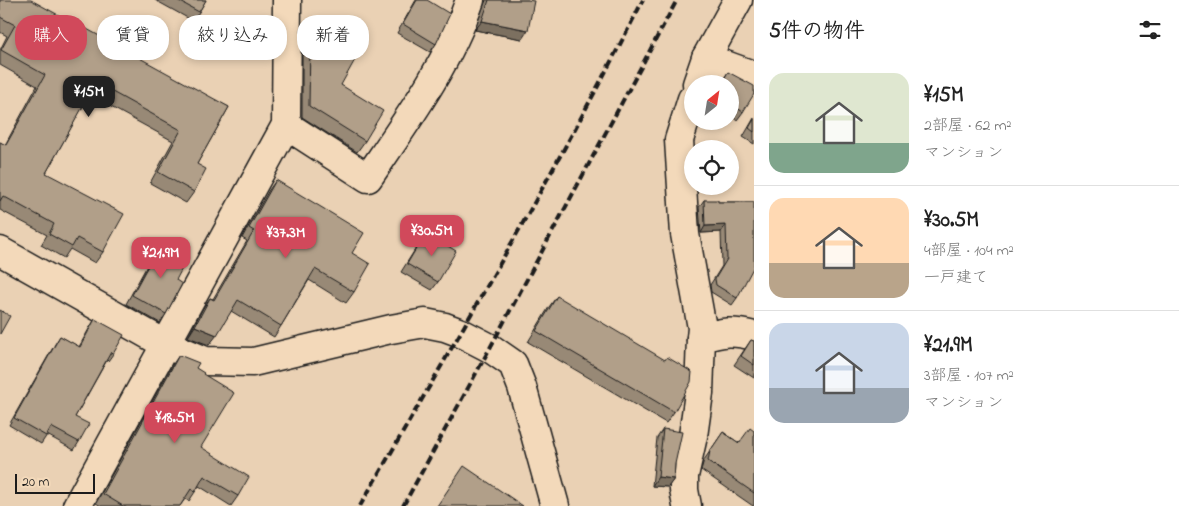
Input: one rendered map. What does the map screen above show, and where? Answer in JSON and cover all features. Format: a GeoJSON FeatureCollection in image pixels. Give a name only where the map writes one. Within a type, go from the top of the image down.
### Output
{"type":"FeatureCollection","features":[{"type":"Feature","properties":{"kind":"street"},"geometry":{"type":"LineString","coordinates":[[286,125],[368,178],[420,101],[450,44],[470,0]]}},
{"type":"Feature","properties":{"kind":"street"},"geometry":{"type":"LineString","coordinates":[[700,75],[706,58],[738,0]]}},
{"type":"Feature","properties":{"kind":"street"},"geometry":{"type":"LineString","coordinates":[[77,506],[286,125],[282,3]]}},
{"type":"Feature","properties":{"kind":"street"},"geometry":{"type":"LineString","coordinates":[[706,58],[750,74],[754,78]]}},
{"type":"Feature","properties":{"kind":"street"},"geometry":{"type":"LineString","coordinates":[[684,124],[679,140],[685,234],[702,328],[694,436],[684,476],[687,506]]}},
{"type":"Feature","properties":{"kind":"street"},"geometry":{"type":"LineString","coordinates":[[0,251],[165,344],[205,361],[253,362],[391,329],[425,323],[461,333],[490,348],[513,364],[522,387],[556,506]]}},
{"type":"Feature","properties":{"kind":"street"},"geometry":{"type":"LineString","coordinates":[[701,338],[736,331],[754,336]]}},
{"type":"Feature","properties":{"kind":"building"},"geometry":{"type":"Polygon","coordinates":[[[0,0],[31,0],[58,15],[15,15],[15,25],[0,17],[0,0]]]}},
{"type":"Feature","properties":{"kind":"building"},"geometry":{"type":"Polygon","coordinates":[[[177,0],[206,0],[199,12],[177,0]]]}},
{"type":"Feature","properties":{"kind":"building"},"geometry":{"type":"Polygon","coordinates":[[[417,0],[427,0],[450,14],[436,44],[403,24],[417,0]]]}},
{"type":"Feature","properties":{"kind":"building"},"geometry":{"type":"Polygon","coordinates":[[[489,0],[534,1],[528,30],[482,21],[489,0]]]}},
{"type":"Feature","properties":{"kind":"building"},"geometry":{"type":"Polygon","coordinates":[[[15,25],[15,58],[1,50],[15,25]]]}},
{"type":"Feature","properties":{"kind":"building"},"geometry":{"type":"Polygon","coordinates":[[[87,29],[97,35],[97,60],[143,60],[229,107],[197,164],[206,169],[194,192],[158,172],[181,130],[96,83],[46,173],[124,214],[103,252],[77,238],[72,247],[49,234],[54,224],[3,196],[0,201],[0,142],[6,145],[45,75],[19,60],[87,60],[87,29]]]}},
{"type":"Feature","properties":{"kind":"building"},"geometry":{"type":"Polygon","coordinates":[[[310,60],[355,60],[341,85],[383,111],[365,141],[309,106],[310,60]]]}},
{"type":"Feature","properties":{"kind":"building"},"geometry":{"type":"Polygon","coordinates":[[[739,78],[754,86],[754,94],[743,112],[739,109],[739,78]]]}},
{"type":"Feature","properties":{"kind":"building"},"geometry":{"type":"Polygon","coordinates":[[[754,119],[754,132],[749,128],[754,119]]]}},
{"type":"Feature","properties":{"kind":"building"},"geometry":{"type":"Polygon","coordinates":[[[276,180],[364,233],[352,253],[370,264],[354,292],[315,269],[281,326],[238,300],[217,335],[195,326],[210,298],[214,300],[254,231],[249,228],[276,180]]]}},
{"type":"Feature","properties":{"kind":"building"},"geometry":{"type":"Polygon","coordinates":[[[704,200],[754,202],[754,266],[737,298],[716,285],[715,279],[727,259],[726,225],[705,226],[704,200]]]}},
{"type":"Feature","properties":{"kind":"building"},"geometry":{"type":"Polygon","coordinates":[[[426,232],[456,251],[438,282],[407,264],[426,232]]]}},
{"type":"Feature","properties":{"kind":"building"},"geometry":{"type":"Polygon","coordinates":[[[161,242],[188,257],[176,280],[182,284],[166,314],[132,295],[161,242]]]}},
{"type":"Feature","properties":{"kind":"building"},"geometry":{"type":"Polygon","coordinates":[[[557,296],[665,360],[667,357],[692,372],[691,382],[674,412],[536,331],[557,296]]]}},
{"type":"Feature","properties":{"kind":"building"},"geometry":{"type":"Polygon","coordinates":[[[0,310],[10,316],[0,334],[0,310]]]}},
{"type":"Feature","properties":{"kind":"building"},"geometry":{"type":"Polygon","coordinates":[[[95,319],[124,335],[113,354],[111,352],[75,417],[89,424],[79,442],[51,427],[46,436],[14,418],[60,336],[80,347],[95,319]]]}},
{"type":"Feature","properties":{"kind":"building"},"geometry":{"type":"Polygon","coordinates":[[[751,340],[754,341],[754,365],[741,356],[751,340]]]}},
{"type":"Feature","properties":{"kind":"building"},"geometry":{"type":"Polygon","coordinates":[[[179,355],[199,363],[196,368],[203,374],[234,393],[201,447],[249,477],[238,496],[204,476],[195,492],[191,489],[180,506],[123,506],[103,494],[179,355]]]}},
{"type":"Feature","properties":{"kind":"building"},"geometry":{"type":"Polygon","coordinates":[[[750,428],[754,431],[754,493],[708,461],[710,451],[723,432],[739,443],[750,428]]]}},
{"type":"Feature","properties":{"kind":"building"},"geometry":{"type":"Polygon","coordinates":[[[663,429],[682,432],[675,464],[674,479],[658,477],[663,429]]]}},
{"type":"Feature","properties":{"kind":"building"},"geometry":{"type":"Polygon","coordinates":[[[464,466],[523,506],[437,506],[464,466]]]}},
{"type":"Feature","properties":{"kind":"railway"},"geometry":{"type":"LineString","coordinates":[[360,506],[540,192],[643,0]]}},
{"type":"Feature","properties":{"kind":"railway"},"geometry":{"type":"LineString","coordinates":[[403,506],[677,0]]}}]}
